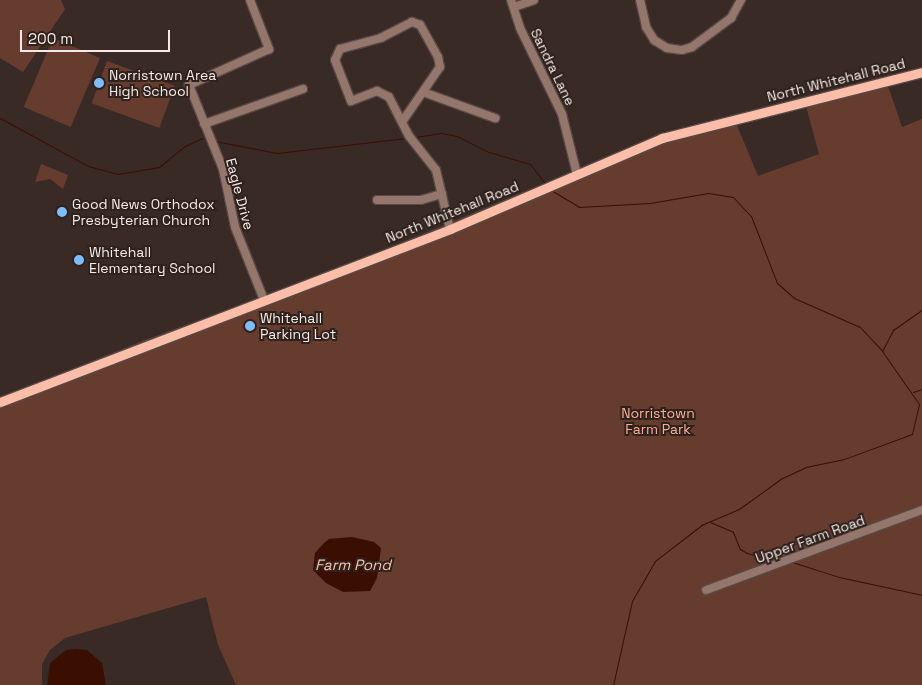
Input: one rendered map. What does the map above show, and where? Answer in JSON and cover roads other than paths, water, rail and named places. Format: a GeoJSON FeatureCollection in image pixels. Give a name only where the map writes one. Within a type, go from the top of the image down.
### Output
{"type":"FeatureCollection","features":[{"type":"Feature","properties":{"kind":"main road","name":"North Whitehall Road"},"geometry":{"type":"LineString","coordinates":[[0,402],[450,229],[662,138],[922,72]]}},
{"type":"Feature","properties":{"kind":"street","name":"Eagle Drive"},"geometry":{"type":"LineString","coordinates":[[250,0],[269,49],[190,85],[223,169],[238,236],[264,300]]}},
{"type":"Feature","properties":{"kind":"street"},"geometry":{"type":"LineString","coordinates":[[512,4],[534,0]]}},
{"type":"Feature","properties":{"kind":"street"},"geometry":{"type":"LineString","coordinates":[[640,0],[646,27],[654,40],[672,50],[682,50],[692,47],[731,18],[741,0]]}},
{"type":"Feature","properties":{"kind":"street","name":"Sandra Lane"},"geometry":{"type":"LineString","coordinates":[[512,4],[520,28],[562,114],[577,174]]}},
{"type":"Feature","properties":{"kind":"street"},"geometry":{"type":"LineString","coordinates":[[402,122],[438,72],[440,61],[417,23],[336,53],[337,68],[351,101],[382,91],[392,102],[402,122],[409,136],[436,170],[450,229]]}},
{"type":"Feature","properties":{"kind":"street"},"geometry":{"type":"LineString","coordinates":[[204,124],[303,89]]}},
{"type":"Feature","properties":{"kind":"street"},"geometry":{"type":"LineString","coordinates":[[423,92],[495,118]]}},
{"type":"Feature","properties":{"kind":"street"},"geometry":{"type":"LineString","coordinates":[[377,200],[402,202],[442,194]]}},
{"type":"Feature","properties":{"kind":"street","name":"Upper Farm Road"},"geometry":{"type":"LineString","coordinates":[[706,590],[922,510]]}},
{"type":"Feature","properties":{"kind":"water","name":"Farm Pond"},"geometry":{"type":"Polygon","coordinates":[[[352,537],[374,542],[381,548],[377,578],[370,591],[343,592],[326,583],[313,570],[315,553],[324,543],[329,539],[352,537]]]}},
{"type":"Feature","properties":{"kind":"water"},"geometry":{"type":"Polygon","coordinates":[[[66,650],[87,650],[102,663],[106,685],[47,685],[50,663],[66,650]]]}},
{"type":"Feature","properties":{"kind":"waterway"},"geometry":{"type":"LineString","coordinates":[[0,118],[88,166],[118,174],[159,167],[185,146],[202,138]]}},
{"type":"Feature","properties":{"kind":"waterway"},"geometry":{"type":"LineString","coordinates":[[415,137],[441,133],[457,136],[489,152],[530,164],[545,183]]}},
{"type":"Feature","properties":{"kind":"waterway"},"geometry":{"type":"LineString","coordinates":[[215,141],[277,153],[406,138]]}},
{"type":"Feature","properties":{"kind":"waterway"},"geometry":{"type":"LineString","coordinates":[[551,190],[579,207],[650,203],[708,193],[733,197],[751,216],[777,283],[794,298],[860,327],[882,351],[919,404],[912,434],[844,459],[806,467],[782,478],[739,509],[703,524],[655,561],[632,601],[613,685]]}},
{"type":"Feature","properties":{"kind":"waterway"},"geometry":{"type":"LineString","coordinates":[[882,351],[893,330],[922,310]]}},
{"type":"Feature","properties":{"kind":"waterway"},"geometry":{"type":"LineString","coordinates":[[913,392],[922,389]]}},
{"type":"Feature","properties":{"kind":"waterway"},"geometry":{"type":"LineString","coordinates":[[710,522],[733,532],[740,549],[747,553],[762,557],[772,553],[784,558]]}},
{"type":"Feature","properties":{"kind":"waterway"},"geometry":{"type":"LineString","coordinates":[[792,562],[839,577],[922,595]]}},
{"type":"Feature","properties":{"kind":"place","name":"Norristown Area High School"},"geometry":{"type":"Point","coordinates":[99,83]}},
{"type":"Feature","properties":{"kind":"place","name":"Good News Orthodox Presbyterian Church"},"geometry":{"type":"Point","coordinates":[62,212]}},
{"type":"Feature","properties":{"kind":"place","name":"Whitehall Elementary School"},"geometry":{"type":"Point","coordinates":[79,260]}},
{"type":"Feature","properties":{"kind":"place","name":"Whitehall Parking Lot"},"geometry":{"type":"Point","coordinates":[250,326]}},
{"type":"Feature","properties":{"kind":"park label","name":"Norristown Farm Park"},"geometry":{"type":"Point","coordinates":[658,422]}}]}
